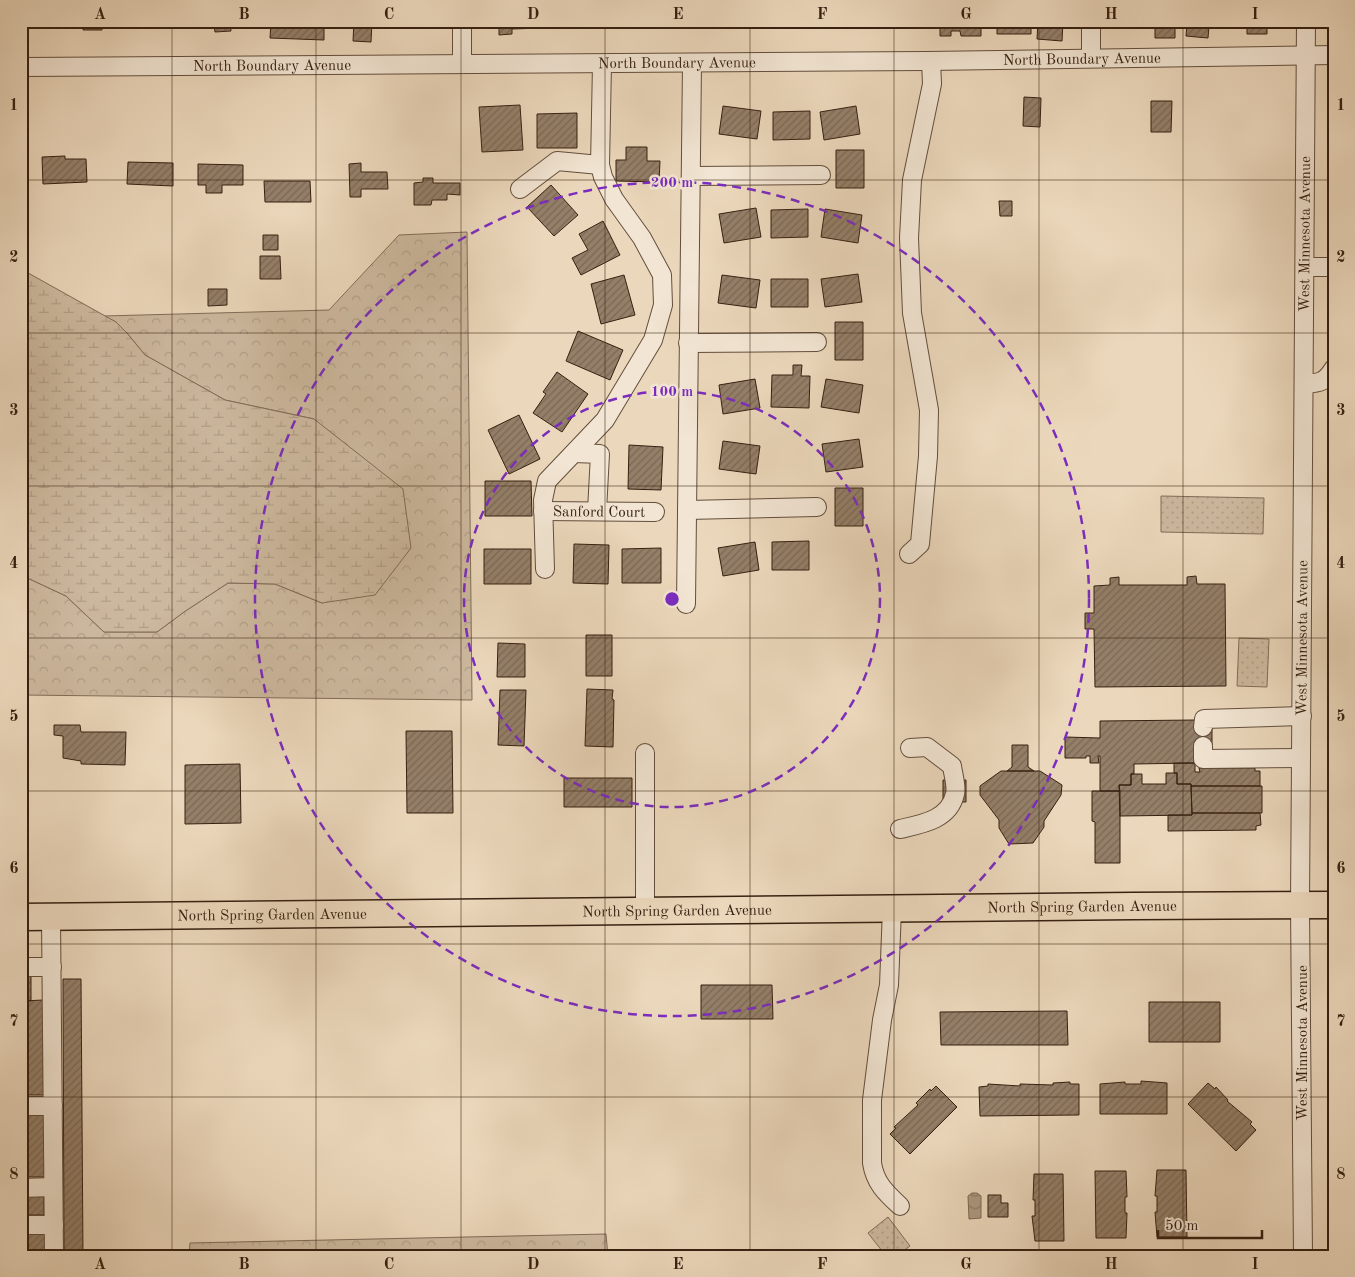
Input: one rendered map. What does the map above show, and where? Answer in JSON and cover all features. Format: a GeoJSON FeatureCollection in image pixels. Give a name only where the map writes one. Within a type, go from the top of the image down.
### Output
{"type":"FeatureCollection","features":[{"type":"Feature","properties":{"kind":"highway","name":"North Spring Garden Avenue"},"geometry":{"type":"LineString","coordinates":[[21,917],[1334,905]]}},
{"type":"Feature","properties":{"kind":"street"},"geometry":{"type":"LineString","coordinates":[[462,21],[462,64]]}},
{"type":"Feature","properties":{"kind":"street"},"geometry":{"type":"LineString","coordinates":[[1091,21],[1091,58]]}},
{"type":"Feature","properties":{"kind":"street","name":"West Minnesota Avenue"},"geometry":{"type":"LineString","coordinates":[[1304,1256],[1300,906],[1306,21]]}},
{"type":"Feature","properties":{"kind":"street","name":"North Boundary Avenue"},"geometry":{"type":"LineString","coordinates":[[21,67],[931,61],[1334,55]]}},
{"type":"Feature","properties":{"kind":"street"},"geometry":{"type":"LineString","coordinates":[[910,554],[920,544],[928,456],[929,410],[912,312],[908,238],[912,180],[932,84],[931,61]]}},
{"type":"Feature","properties":{"kind":"street"},"geometry":{"type":"LineString","coordinates":[[686,604],[692,63]]}},
{"type":"Feature","properties":{"kind":"street"},"geometry":{"type":"LineString","coordinates":[[545,570],[543,500],[547,481],[605,420],[654,340],[663,304],[662,275],[642,238],[614,199],[603,177],[600,166],[602,64]]}},
{"type":"Feature","properties":{"kind":"street"},"geometry":{"type":"LineString","coordinates":[[520,189],[557,161],[600,166]]}},
{"type":"Feature","properties":{"kind":"street"},"geometry":{"type":"LineString","coordinates":[[691,176],[821,175]]}},
{"type":"Feature","properties":{"kind":"street"},"geometry":{"type":"LineString","coordinates":[[1305,268],[1334,267]]}},
{"type":"Feature","properties":{"kind":"street"},"geometry":{"type":"LineString","coordinates":[[688,342],[817,342]]}},
{"type":"Feature","properties":{"kind":"street"},"geometry":{"type":"LineString","coordinates":[[1304,384],[1317,383],[1327,379],[1334,368]]}},
{"type":"Feature","properties":{"kind":"street"},"geometry":{"type":"LineString","coordinates":[[574,453],[600,454],[597,511]]}},
{"type":"Feature","properties":{"kind":"street"},"geometry":{"type":"LineString","coordinates":[[686,510],[817,508]]}},
{"type":"Feature","properties":{"kind":"street","name":"Sanford Court"},"geometry":{"type":"LineString","coordinates":[[543,511],[655,512]]}},
{"type":"Feature","properties":{"kind":"street"},"geometry":{"type":"LineString","coordinates":[[1203,728],[1204,718],[1302,716]]}},
{"type":"Feature","properties":{"kind":"street"},"geometry":{"type":"LineString","coordinates":[[1202,746],[1203,759],[1301,758]]}},
{"type":"Feature","properties":{"kind":"street"},"geometry":{"type":"LineString","coordinates":[[900,830],[924,824],[945,814],[956,793],[952,766],[927,747],[910,748]]}},
{"type":"Feature","properties":{"kind":"street"},"geometry":{"type":"LineString","coordinates":[[645,753],[645,912]]}},
{"type":"Feature","properties":{"kind":"street"},"geometry":{"type":"LineString","coordinates":[[892,909],[889,985],[882,1020],[872,1100],[872,1163],[873,1171],[879,1184],[900,1206]]}},
{"type":"Feature","properties":{"kind":"street"},"geometry":{"type":"LineString","coordinates":[[52,917],[54,1256]]}},
{"type":"Feature","properties":{"kind":"street"},"geometry":{"type":"LineString","coordinates":[[21,967],[52,968]]}},
{"type":"Feature","properties":{"kind":"street"},"geometry":{"type":"LineString","coordinates":[[21,1106],[53,1106]]}},
{"type":"Feature","properties":{"kind":"street"},"geometry":{"type":"LineString","coordinates":[[21,1188],[54,1187]]}},
{"type":"Feature","properties":{"kind":"street"},"geometry":{"type":"LineString","coordinates":[[21,1225],[54,1225]]}},
{"type":"Feature","properties":{"kind":"green space"},"geometry":{"type":"Polygon","coordinates":[[[467,232],[472,700],[21,695],[21,575],[66,596],[104,632],[157,632],[228,583],[275,584],[322,603],[314,419],[225,400],[145,355],[116,322],[104,316],[329,310],[399,235],[467,232]]]}},
{"type":"Feature","properties":{"kind":"green space"},"geometry":{"type":"Polygon","coordinates":[[[21,269],[116,322],[145,355],[225,400],[314,419],[403,489],[411,548],[375,595],[322,603],[275,584],[228,583],[157,632],[104,632],[66,596],[21,575],[21,269]]]}},
{"type":"Feature","properties":{"kind":"green space"},"geometry":{"type":"Polygon","coordinates":[[[1161,496],[1264,498],[1263,534],[1161,532],[1161,496]]]}},
{"type":"Feature","properties":{"kind":"green space"},"geometry":{"type":"Polygon","coordinates":[[[1239,638],[1269,639],[1267,687],[1237,686],[1239,638]]]}},
{"type":"Feature","properties":{"kind":"green space"},"geometry":{"type":"Polygon","coordinates":[[[888,1217],[910,1246],[897,1256],[886,1256],[868,1233],[888,1217]]]}},
{"type":"Feature","properties":{"kind":"green space"},"geometry":{"type":"Polygon","coordinates":[[[606,1234],[608,1256],[189,1256],[190,1243],[606,1234]]]}},
{"type":"Feature","properties":{"kind":"water"},"geometry":{"type":"Polygon","coordinates":[[[972,1193],[977,1193],[981,1196],[981,1218],[969,1219],[968,1196],[972,1193]]]}},
{"type":"Feature","properties":{"kind":"building"},"geometry":{"type":"Polygon","coordinates":[[[83,21],[144,21],[144,23],[102,24],[102,30],[83,30],[83,21]]]}},
{"type":"Feature","properties":{"kind":"building"},"geometry":{"type":"Polygon","coordinates":[[[204,21],[230,21],[231,31],[215,32],[214,25],[205,27],[204,21]]]}},
{"type":"Feature","properties":{"kind":"building"},"geometry":{"type":"Polygon","coordinates":[[[271,21],[324,21],[324,40],[270,38],[271,21]]]}},
{"type":"Feature","properties":{"kind":"building"},"geometry":{"type":"Polygon","coordinates":[[[354,21],[372,21],[371,42],[353,41],[354,21]]]}},
{"type":"Feature","properties":{"kind":"building"},"geometry":{"type":"Polygon","coordinates":[[[499,21],[543,21],[543,28],[512,29],[512,34],[499,35],[499,21]]]}},
{"type":"Feature","properties":{"kind":"building"},"geometry":{"type":"Polygon","coordinates":[[[940,21],[981,21],[981,36],[961,36],[960,31],[951,31],[951,36],[940,36],[940,21]]]}},
{"type":"Feature","properties":{"kind":"building"},"geometry":{"type":"Polygon","coordinates":[[[997,21],[1031,21],[1031,34],[997,34],[997,21]]]}},
{"type":"Feature","properties":{"kind":"building"},"geometry":{"type":"Polygon","coordinates":[[[1038,21],[1063,21],[1062,41],[1037,39],[1038,21]]]}},
{"type":"Feature","properties":{"kind":"building"},"geometry":{"type":"Polygon","coordinates":[[[1155,21],[1175,21],[1175,38],[1155,38],[1155,21]]]}},
{"type":"Feature","properties":{"kind":"building"},"geometry":{"type":"Polygon","coordinates":[[[1247,21],[1267,21],[1267,34],[1247,34],[1247,21]]]}},
{"type":"Feature","properties":{"kind":"building"},"geometry":{"type":"Polygon","coordinates":[[[1187,25],[1209,26],[1208,38],[1186,36],[1187,25]]]}},
{"type":"Feature","properties":{"kind":"building"},"geometry":{"type":"Polygon","coordinates":[[[1024,97],[1041,98],[1040,127],[1023,126],[1024,97]]]}},
{"type":"Feature","properties":{"kind":"building"},"geometry":{"type":"Polygon","coordinates":[[[1151,101],[1172,101],[1171,132],[1151,132],[1151,101]]]}},
{"type":"Feature","properties":{"kind":"building"},"geometry":{"type":"Polygon","coordinates":[[[520,105],[523,150],[482,152],[479,107],[520,105]]]}},
{"type":"Feature","properties":{"kind":"building"},"geometry":{"type":"Polygon","coordinates":[[[723,106],[761,111],[757,139],[719,134],[723,106]]]}},
{"type":"Feature","properties":{"kind":"building"},"geometry":{"type":"Polygon","coordinates":[[[856,106],[860,134],[824,140],[820,112],[856,106]]]}},
{"type":"Feature","properties":{"kind":"building"},"geometry":{"type":"Polygon","coordinates":[[[810,111],[810,139],[773,140],[773,112],[810,111]]]}},
{"type":"Feature","properties":{"kind":"building"},"geometry":{"type":"Polygon","coordinates":[[[577,113],[577,148],[537,148],[537,114],[577,113]]]}},
{"type":"Feature","properties":{"kind":"building"},"geometry":{"type":"Polygon","coordinates":[[[626,147],[647,147],[647,161],[660,161],[659,182],[616,181],[616,160],[626,160],[626,147]]]}},
{"type":"Feature","properties":{"kind":"building"},"geometry":{"type":"Polygon","coordinates":[[[836,150],[864,150],[864,188],[836,188],[836,150]]]}},
{"type":"Feature","properties":{"kind":"building"},"geometry":{"type":"Polygon","coordinates":[[[65,156],[65,159],[86,159],[87,182],[43,184],[42,157],[65,156]]]}},
{"type":"Feature","properties":{"kind":"building"},"geometry":{"type":"Polygon","coordinates":[[[128,162],[173,163],[173,186],[127,184],[128,162]]]}},
{"type":"Feature","properties":{"kind":"building"},"geometry":{"type":"Polygon","coordinates":[[[361,163],[361,172],[387,172],[388,189],[361,189],[361,197],[350,197],[349,164],[361,163]]]}},
{"type":"Feature","properties":{"kind":"building"},"geometry":{"type":"Polygon","coordinates":[[[198,164],[243,165],[243,185],[222,185],[222,193],[206,193],[206,185],[198,185],[198,164]]]}},
{"type":"Feature","properties":{"kind":"building"},"geometry":{"type":"Polygon","coordinates":[[[423,178],[433,178],[433,183],[460,183],[460,195],[447,194],[447,200],[432,200],[431,205],[414,205],[414,183],[423,182],[423,178]]]}},
{"type":"Feature","properties":{"kind":"building"},"geometry":{"type":"Polygon","coordinates":[[[264,181],[310,181],[311,202],[265,202],[264,181]]]}},
{"type":"Feature","properties":{"kind":"building"},"geometry":{"type":"Polygon","coordinates":[[[551,185],[578,215],[554,236],[527,207],[551,185]]]}},
{"type":"Feature","properties":{"kind":"building"},"geometry":{"type":"Polygon","coordinates":[[[999,201],[1012,201],[1012,216],[1000,216],[999,201]]]}},
{"type":"Feature","properties":{"kind":"building"},"geometry":{"type":"Polygon","coordinates":[[[756,208],[761,237],[724,243],[719,214],[756,208]]]}},
{"type":"Feature","properties":{"kind":"building"},"geometry":{"type":"Polygon","coordinates":[[[808,209],[808,237],[771,238],[771,210],[808,209]]]}},
{"type":"Feature","properties":{"kind":"building"},"geometry":{"type":"Polygon","coordinates":[[[825,209],[862,215],[858,243],[821,237],[825,209]]]}},
{"type":"Feature","properties":{"kind":"building"},"geometry":{"type":"Polygon","coordinates":[[[603,221],[620,255],[581,275],[572,258],[588,250],[579,234],[603,221]]]}},
{"type":"Feature","properties":{"kind":"building"},"geometry":{"type":"Polygon","coordinates":[[[263,235],[278,235],[278,250],[263,250],[263,235]]]}},
{"type":"Feature","properties":{"kind":"building"},"geometry":{"type":"Polygon","coordinates":[[[260,256],[280,256],[281,279],[260,279],[260,256]]]}},
{"type":"Feature","properties":{"kind":"building"},"geometry":{"type":"Polygon","coordinates":[[[858,274],[862,302],[825,307],[821,279],[858,274]]]}},
{"type":"Feature","properties":{"kind":"building"},"geometry":{"type":"Polygon","coordinates":[[[624,275],[635,315],[601,324],[591,284],[624,275]]]}},
{"type":"Feature","properties":{"kind":"building"},"geometry":{"type":"Polygon","coordinates":[[[722,275],[760,280],[756,308],[718,303],[722,275]]]}},
{"type":"Feature","properties":{"kind":"building"},"geometry":{"type":"Polygon","coordinates":[[[771,279],[808,279],[808,307],[771,307],[771,279]]]}},
{"type":"Feature","properties":{"kind":"building"},"geometry":{"type":"Polygon","coordinates":[[[208,289],[227,289],[227,305],[208,306],[208,289]]]}},
{"type":"Feature","properties":{"kind":"building"},"geometry":{"type":"Polygon","coordinates":[[[835,322],[863,322],[863,360],[835,360],[835,322]]]}},
{"type":"Feature","properties":{"kind":"building"},"geometry":{"type":"Polygon","coordinates":[[[578,331],[623,350],[610,380],[566,361],[578,331]]]}},
{"type":"Feature","properties":{"kind":"building"},"geometry":{"type":"Polygon","coordinates":[[[793,365],[802,365],[801,376],[810,376],[809,408],[771,407],[772,375],[793,375],[793,365]]]}},
{"type":"Feature","properties":{"kind":"building"},"geometry":{"type":"Polygon","coordinates":[[[557,372],[588,394],[562,432],[533,413],[546,394],[543,392],[557,372]]]}},
{"type":"Feature","properties":{"kind":"building"},"geometry":{"type":"Polygon","coordinates":[[[755,379],[760,408],[723,414],[719,385],[755,379]]]}},
{"type":"Feature","properties":{"kind":"building"},"geometry":{"type":"Polygon","coordinates":[[[826,379],[863,385],[859,413],[821,407],[826,379]]]}},
{"type":"Feature","properties":{"kind":"building"},"geometry":{"type":"Polygon","coordinates":[[[519,415],[540,459],[509,474],[488,430],[519,415]]]}},
{"type":"Feature","properties":{"kind":"building"},"geometry":{"type":"Polygon","coordinates":[[[859,439],[863,467],[826,472],[822,444],[859,439]]]}},
{"type":"Feature","properties":{"kind":"building"},"geometry":{"type":"Polygon","coordinates":[[[723,441],[760,446],[756,474],[719,469],[723,441]]]}},
{"type":"Feature","properties":{"kind":"building"},"geometry":{"type":"Polygon","coordinates":[[[629,445],[663,447],[661,490],[628,489],[629,445]]]}},
{"type":"Feature","properties":{"kind":"building"},"geometry":{"type":"Polygon","coordinates":[[[485,481],[531,481],[532,516],[485,516],[485,481]]]}},
{"type":"Feature","properties":{"kind":"building"},"geometry":{"type":"Polygon","coordinates":[[[835,488],[863,488],[863,526],[835,526],[835,488]]]}},
{"type":"Feature","properties":{"kind":"building"},"geometry":{"type":"Polygon","coordinates":[[[809,541],[809,570],[772,570],[772,542],[809,541]]]}},
{"type":"Feature","properties":{"kind":"building"},"geometry":{"type":"Polygon","coordinates":[[[755,542],[759,570],[723,576],[718,548],[755,542]]]}},
{"type":"Feature","properties":{"kind":"building"},"geometry":{"type":"Polygon","coordinates":[[[574,544],[609,545],[608,584],[573,583],[574,544]]]}},
{"type":"Feature","properties":{"kind":"building"},"geometry":{"type":"Polygon","coordinates":[[[661,548],[661,583],[622,583],[622,549],[661,548]]]}},
{"type":"Feature","properties":{"kind":"building"},"geometry":{"type":"Polygon","coordinates":[[[484,549],[531,549],[531,584],[484,584],[484,549]]]}},
{"type":"Feature","properties":{"kind":"building"},"geometry":{"type":"Polygon","coordinates":[[[1196,576],[1197,584],[1225,584],[1226,686],[1095,687],[1094,629],[1085,629],[1085,613],[1094,613],[1094,586],[1110,585],[1110,578],[1119,577],[1119,585],[1187,585],[1187,577],[1196,576]]]}},
{"type":"Feature","properties":{"kind":"building"},"geometry":{"type":"Polygon","coordinates":[[[586,635],[612,635],[612,676],[586,676],[586,635]]]}},
{"type":"Feature","properties":{"kind":"building"},"geometry":{"type":"Polygon","coordinates":[[[498,643],[525,644],[525,677],[497,677],[498,643]]]}},
{"type":"Feature","properties":{"kind":"building"},"geometry":{"type":"Polygon","coordinates":[[[587,689],[613,690],[613,747],[585,746],[587,689]]]}},
{"type":"Feature","properties":{"kind":"building"},"geometry":{"type":"Polygon","coordinates":[[[500,690],[526,690],[524,746],[498,745],[500,690]]]}},
{"type":"Feature","properties":{"kind":"building"},"geometry":{"type":"Polygon","coordinates":[[[1195,720],[1195,728],[1212,727],[1212,745],[1195,746],[1195,763],[1134,764],[1134,774],[1131,774],[1131,785],[1119,785],[1120,791],[1100,791],[1100,756],[1098,756],[1099,763],[1090,763],[1090,756],[1086,756],[1086,758],[1065,758],[1065,737],[1100,738],[1100,721],[1195,720]]]}},
{"type":"Feature","properties":{"kind":"building"},"geometry":{"type":"Polygon","coordinates":[[[54,725],[80,725],[81,732],[126,732],[125,765],[81,764],[81,761],[63,758],[63,736],[54,735],[54,725]]]}},
{"type":"Feature","properties":{"kind":"building"},"geometry":{"type":"Polygon","coordinates":[[[406,731],[452,731],[453,813],[407,813],[406,731]]]}},
{"type":"Feature","properties":{"kind":"building"},"geometry":{"type":"Polygon","coordinates":[[[1012,745],[1028,745],[1028,767],[1034,771],[1007,771],[1012,767],[1012,745]]]}},
{"type":"Feature","properties":{"kind":"building"},"geometry":{"type":"Polygon","coordinates":[[[1174,763],[1195,763],[1195,772],[1200,772],[1199,768],[1255,768],[1255,771],[1260,771],[1260,786],[1191,786],[1191,784],[1177,784],[1177,773],[1174,773],[1174,763]]]}},
{"type":"Feature","properties":{"kind":"building"},"geometry":{"type":"Polygon","coordinates":[[[240,764],[241,823],[185,824],[185,765],[240,764]]]}},
{"type":"Feature","properties":{"kind":"building"},"geometry":{"type":"Polygon","coordinates":[[[1001,771],[1040,771],[1062,785],[1061,795],[1044,821],[1044,827],[1033,843],[1009,844],[999,828],[999,820],[980,795],[980,786],[1001,771]]]}},
{"type":"Feature","properties":{"kind":"building"},"geometry":{"type":"Polygon","coordinates":[[[1166,773],[1177,773],[1177,784],[1191,784],[1192,815],[1120,816],[1119,785],[1131,785],[1131,774],[1142,774],[1142,784],[1166,784],[1166,773]]]}},
{"type":"Feature","properties":{"kind":"building"},"geometry":{"type":"Polygon","coordinates":[[[564,778],[632,778],[632,807],[564,807],[564,778]]]}},
{"type":"Feature","properties":{"kind":"building"},"geometry":{"type":"Polygon","coordinates":[[[943,780],[966,780],[966,802],[943,802],[943,780]]]}},
{"type":"Feature","properties":{"kind":"building"},"geometry":{"type":"Polygon","coordinates":[[[1191,786],[1262,786],[1262,813],[1192,813],[1191,786]]]}},
{"type":"Feature","properties":{"kind":"building"},"geometry":{"type":"Polygon","coordinates":[[[1092,791],[1120,791],[1120,863],[1095,863],[1095,822],[1092,821],[1092,791]]]}},
{"type":"Feature","properties":{"kind":"building"},"geometry":{"type":"Polygon","coordinates":[[[1192,813],[1260,813],[1261,825],[1256,826],[1256,830],[1168,831],[1168,815],[1192,815],[1192,813]]]}},
{"type":"Feature","properties":{"kind":"building"},"geometry":{"type":"Polygon","coordinates":[[[21,972],[31,972],[31,1001],[21,1001],[21,972]]]}},
{"type":"Feature","properties":{"kind":"building"},"geometry":{"type":"Polygon","coordinates":[[[63,979],[81,979],[83,1256],[64,1256],[63,979]]]}},
{"type":"Feature","properties":{"kind":"building"},"geometry":{"type":"Polygon","coordinates":[[[701,985],[772,985],[773,1019],[701,1019],[701,985]]]}},
{"type":"Feature","properties":{"kind":"building"},"geometry":{"type":"Polygon","coordinates":[[[44,1000],[45,1095],[21,1095],[21,1001],[44,1000]]]}},
{"type":"Feature","properties":{"kind":"building"},"geometry":{"type":"Polygon","coordinates":[[[1149,1002],[1220,1002],[1220,1042],[1149,1042],[1149,1002]]]}},
{"type":"Feature","properties":{"kind":"building"},"geometry":{"type":"Polygon","coordinates":[[[1067,1011],[1068,1045],[941,1045],[940,1012],[1067,1011]]]}},
{"type":"Feature","properties":{"kind":"building"},"geometry":{"type":"Polygon","coordinates":[[[1332,1042],[1334,1042],[1334,1062],[1332,1062],[1332,1042]]]}},
{"type":"Feature","properties":{"kind":"building"},"geometry":{"type":"Polygon","coordinates":[[[1334,1070],[1334,1094],[1333,1094],[1334,1070]]]}},
{"type":"Feature","properties":{"kind":"building"},"geometry":{"type":"Polygon","coordinates":[[[1141,1081],[1167,1083],[1167,1114],[1100,1114],[1100,1084],[1125,1082],[1125,1084],[1141,1084],[1141,1081]]]}},
{"type":"Feature","properties":{"kind":"building"},"geometry":{"type":"Polygon","coordinates":[[[1070,1082],[1070,1084],[1079,1084],[1079,1115],[980,1116],[979,1087],[988,1086],[988,1084],[1020,1086],[1020,1084],[1053,1085],[1053,1083],[1070,1082]]]}},
{"type":"Feature","properties":{"kind":"building"},"geometry":{"type":"Polygon","coordinates":[[[1208,1083],[1215,1089],[1216,1087],[1227,1101],[1252,1122],[1250,1124],[1256,1130],[1236,1151],[1188,1104],[1208,1083]]]}},
{"type":"Feature","properties":{"kind":"building"},"geometry":{"type":"Polygon","coordinates":[[[936,1086],[957,1107],[910,1154],[890,1134],[896,1128],[894,1127],[918,1105],[916,1103],[930,1089],[931,1091],[936,1086]]]}},
{"type":"Feature","properties":{"kind":"building"},"geometry":{"type":"Polygon","coordinates":[[[25,1112],[45,1112],[45,1177],[25,1177],[25,1112]]]}},
{"type":"Feature","properties":{"kind":"building"},"geometry":{"type":"Polygon","coordinates":[[[1328,1115],[1334,1115],[1334,1161],[1328,1161],[1328,1115]]]}},
{"type":"Feature","properties":{"kind":"building"},"geometry":{"type":"Polygon","coordinates":[[[1157,1170],[1186,1170],[1187,1237],[1157,1237],[1155,1212],[1157,1212],[1157,1196],[1155,1196],[1157,1170]]]}},
{"type":"Feature","properties":{"kind":"building"},"geometry":{"type":"Polygon","coordinates":[[[1095,1171],[1126,1171],[1126,1238],[1096,1238],[1095,1171]]]}},
{"type":"Feature","properties":{"kind":"building"},"geometry":{"type":"Polygon","coordinates":[[[1034,1174],[1063,1174],[1064,1241],[1035,1241],[1032,1216],[1035,1216],[1035,1200],[1033,1200],[1034,1174]]]}},
{"type":"Feature","properties":{"kind":"building"},"geometry":{"type":"Polygon","coordinates":[[[1330,1174],[1334,1174],[1334,1202],[1330,1202],[1330,1174]]]}},
{"type":"Feature","properties":{"kind":"building"},"geometry":{"type":"Polygon","coordinates":[[[44,1195],[44,1215],[21,1215],[21,1196],[44,1195]]]}},
{"type":"Feature","properties":{"kind":"building"},"geometry":{"type":"Polygon","coordinates":[[[988,1195],[1001,1195],[1001,1203],[1008,1203],[1008,1217],[988,1217],[988,1195]]]}},
{"type":"Feature","properties":{"kind":"building"},"geometry":{"type":"Polygon","coordinates":[[[1328,1223],[1334,1223],[1334,1238],[1328,1238],[1328,1223]]]}},
{"type":"Feature","properties":{"kind":"building"},"geometry":{"type":"Polygon","coordinates":[[[45,1233],[45,1256],[21,1256],[21,1234],[45,1233]]]}}]}
